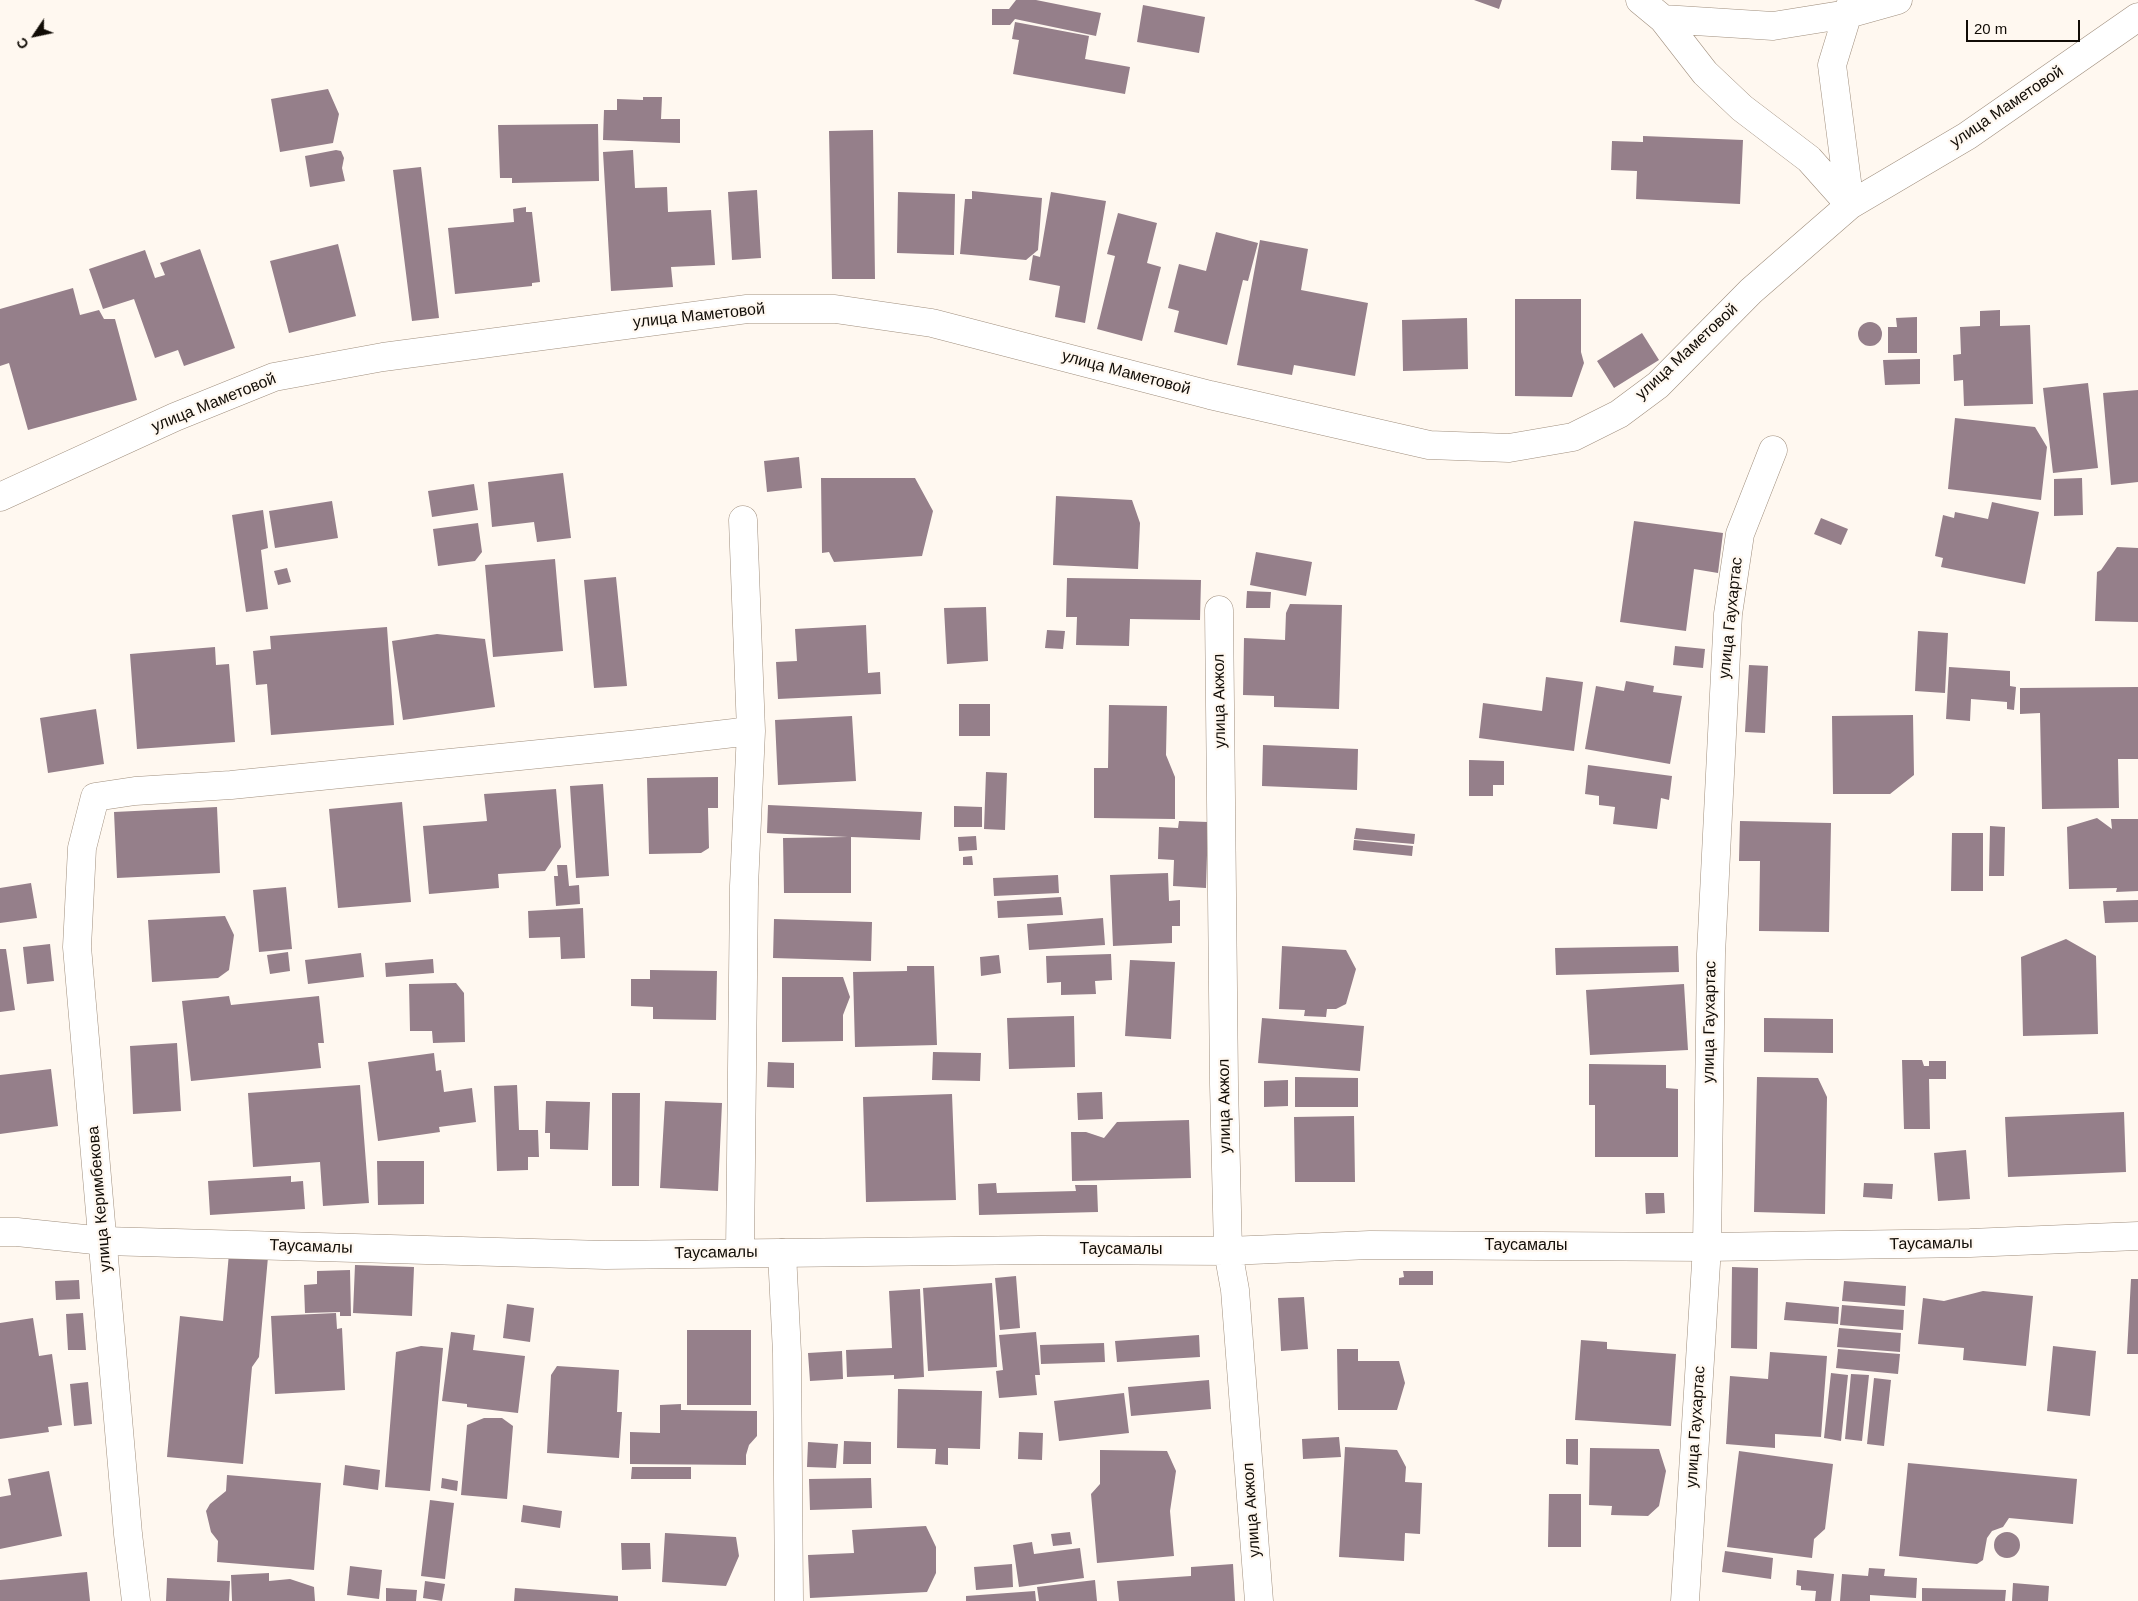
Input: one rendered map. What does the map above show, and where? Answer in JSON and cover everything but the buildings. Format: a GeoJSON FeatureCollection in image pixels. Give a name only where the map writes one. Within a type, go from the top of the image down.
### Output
{"type":"FeatureCollection","features":[{"type":"Feature","properties":{"kind":"street"},"geometry":{"type":"LineString","coordinates":[[1654,7],[1773,26],[1850,7],[1898,0]]}},
{"type":"Feature","properties":{"kind":"street"},"geometry":{"type":"LineString","coordinates":[[1654,7],[1705,73],[1742,108],[1809,159],[1850,205]]}},
{"type":"Feature","properties":{"kind":"street"},"geometry":{"type":"LineString","coordinates":[[1850,7],[1832,65],[1850,205]]}},
{"type":"Feature","properties":{"kind":"street","name":"улица Маметовой"},"geometry":{"type":"LineString","coordinates":[[0,497],[175,417],[274,377],[383,357],[747,309],[835,309],[932,323],[1210,395],[1429,445],[1509,448],[1573,437],[1619,414],[1658,384],[1751,291],[1850,205],[1967,136],[2138,17]]}},
{"type":"Feature","properties":{"kind":"street","name":"улица Гаухартас"},"geometry":{"type":"LineString","coordinates":[[1685,1601],[1707,1247],[1711,954],[1728,614],[1740,534],[1773,450]]}},
{"type":"Feature","properties":{"kind":"street"},"geometry":{"type":"LineString","coordinates":[[740,1252],[744,886],[750,730],[743,520]]}},
{"type":"Feature","properties":{"kind":"street","name":"улица Акжол"},"geometry":{"type":"LineString","coordinates":[[1220,610],[1224,1084],[1228,1251],[1235,1290],[1260,1601]]}},
{"type":"Feature","properties":{"kind":"street","name":"улица Керимбекова"},"geometry":{"type":"LineString","coordinates":[[136,1601],[128,1534],[77,946],[82,848],[95,797],[639,744],[750,730]]}},
{"type":"Feature","properties":{"kind":"street","name":"Таусамалы"},"geometry":{"type":"LineString","coordinates":[[0,1232],[104,1241],[605,1255],[1040,1250],[1228,1251],[1370,1244],[1707,1247],[1970,1243],[2138,1236]]}},
{"type":"Feature","properties":{"kind":"street"},"geometry":{"type":"LineString","coordinates":[[782,1253],[787,1353],[789,1601]]}}]}
